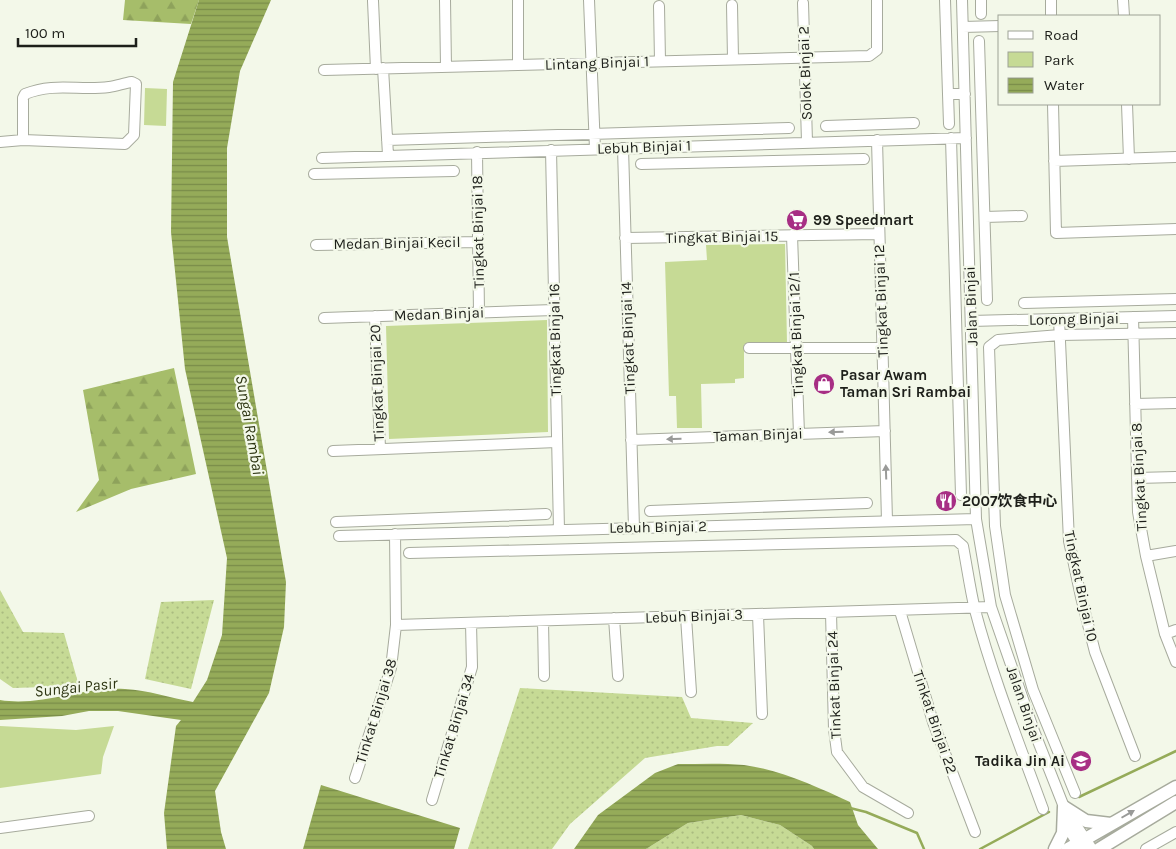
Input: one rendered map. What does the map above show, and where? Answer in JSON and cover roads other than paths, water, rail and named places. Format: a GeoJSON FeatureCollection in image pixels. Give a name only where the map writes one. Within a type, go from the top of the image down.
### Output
{"type":"FeatureCollection","features":[{"type":"Feature","properties":{"kind":"main road"},"geometry":{"type":"LineString","coordinates":[[1081,846],[1111,824],[1176,787]]}},
{"type":"Feature","properties":{"kind":"main road"},"geometry":{"type":"LineString","coordinates":[[1100,849],[1176,802]]}},
{"type":"Feature","properties":{"kind":"main road"},"geometry":{"type":"LineString","coordinates":[[1064,807],[1086,822],[1111,824]]}},
{"type":"Feature","properties":{"kind":"main road"},"geometry":{"type":"LineString","coordinates":[[1056,849],[1063,833],[1064,807]]}},
{"type":"Feature","properties":{"kind":"street"},"geometry":{"type":"LineString","coordinates":[[445,0],[446,67]]}},
{"type":"Feature","properties":{"kind":"street"},"geometry":{"type":"LineString","coordinates":[[518,0],[518,65]]}},
{"type":"Feature","properties":{"kind":"street"},"geometry":{"type":"LineString","coordinates":[[589,0],[595,149]]}},
{"type":"Feature","properties":{"kind":"street"},"geometry":{"type":"LineString","coordinates":[[945,0],[949,124]]}},
{"type":"Feature","properties":{"kind":"street","name":"Jalan Binjai"},"geometry":{"type":"LineString","coordinates":[[962,0],[976,519],[991,607],[1050,775],[1081,846]]}},
{"type":"Feature","properties":{"kind":"street"},"geometry":{"type":"LineString","coordinates":[[981,0],[981,14]]}},
{"type":"Feature","properties":{"kind":"street"},"geometry":{"type":"LineString","coordinates":[[1051,0],[1051,15]]}},
{"type":"Feature","properties":{"kind":"street"},"geometry":{"type":"LineString","coordinates":[[1123,0],[1124,15]]}},
{"type":"Feature","properties":{"kind":"street"},"geometry":{"type":"LineString","coordinates":[[373,1],[388,155]]}},
{"type":"Feature","properties":{"kind":"street","name":"Lintang Binjai 1"},"geometry":{"type":"LineString","coordinates":[[324,70],[870,56],[876,50],[877,1]]}},
{"type":"Feature","properties":{"kind":"street","name":"Solok Binjai 2"},"geometry":{"type":"LineString","coordinates":[[803,3],[807,142]]}},
{"type":"Feature","properties":{"kind":"street"},"geometry":{"type":"LineString","coordinates":[[732,5],[733,59]]}},
{"type":"Feature","properties":{"kind":"street"},"geometry":{"type":"LineString","coordinates":[[660,6],[660,61]]}},
{"type":"Feature","properties":{"kind":"street"},"geometry":{"type":"LineString","coordinates":[[963,27],[998,26]]}},
{"type":"Feature","properties":{"kind":"street"},"geometry":{"type":"LineString","coordinates":[[979,41],[987,300]]}},
{"type":"Feature","properties":{"kind":"street"},"geometry":{"type":"LineString","coordinates":[[964,78],[980,77]]}},
{"type":"Feature","properties":{"kind":"street"},"geometry":{"type":"LineString","coordinates":[[0,142],[23,140],[125,144],[134,135],[136,84],[132,82],[109,87],[52,86],[36,89],[25,94],[23,98],[23,140]]}},
{"type":"Feature","properties":{"kind":"street"},"geometry":{"type":"LineString","coordinates":[[948,94],[965,94]]}},
{"type":"Feature","properties":{"kind":"street"},"geometry":{"type":"LineString","coordinates":[[1053,105],[1056,233],[1176,229]]}},
{"type":"Feature","properties":{"kind":"street"},"geometry":{"type":"LineString","coordinates":[[1127,105],[1129,159]]}},
{"type":"Feature","properties":{"kind":"street"},"geometry":{"type":"LineString","coordinates":[[826,126],[914,123]]}},
{"type":"Feature","properties":{"kind":"street"},"geometry":{"type":"LineString","coordinates":[[836,159],[845,125]]}},
{"type":"Feature","properties":{"kind":"street","name":"Lebuh Binjai 1"},"geometry":{"type":"LineString","coordinates":[[386,140],[789,128]]}},
{"type":"Feature","properties":{"kind":"street"},"geometry":{"type":"LineString","coordinates":[[951,138],[961,495]]}},
{"type":"Feature","properties":{"kind":"street","name":"Lebuh Binjai 1"},"geometry":{"type":"LineString","coordinates":[[322,158],[966,138]]}},
{"type":"Feature","properties":{"kind":"street","name":"Tingkat Binjai 12"},"geometry":{"type":"LineString","coordinates":[[877,140],[887,521]]}},
{"type":"Feature","properties":{"kind":"street"},"geometry":{"type":"LineString","coordinates":[[668,146],[669,163]]}},
{"type":"Feature","properties":{"kind":"street","name":"Tingkat Binjai 14"},"geometry":{"type":"LineString","coordinates":[[623,148],[634,528]]}},
{"type":"Feature","properties":{"kind":"street","name":"Tingkat Binjai 16"},"geometry":{"type":"LineString","coordinates":[[551,150],[559,530]]}},
{"type":"Feature","properties":{"kind":"street","name":"Tingkat Binjai 18"},"geometry":{"type":"LineString","coordinates":[[477,152],[479,313]]}},
{"type":"Feature","properties":{"kind":"street"},"geometry":{"type":"LineString","coordinates":[[429,154],[429,172]]}},
{"type":"Feature","properties":{"kind":"street"},"geometry":{"type":"LineString","coordinates":[[1054,161],[1176,157]]}},
{"type":"Feature","properties":{"kind":"street"},"geometry":{"type":"LineString","coordinates":[[640,164],[864,159]]}},
{"type":"Feature","properties":{"kind":"street"},"geometry":{"type":"LineString","coordinates":[[314,174],[454,171]]}},
{"type":"Feature","properties":{"kind":"street"},"geometry":{"type":"LineString","coordinates":[[953,202],[968,202]]}},
{"type":"Feature","properties":{"kind":"street"},"geometry":{"type":"LineString","coordinates":[[985,217],[1022,216]]}},
{"type":"Feature","properties":{"kind":"street","name":"Tingkat Binjai 15"},"geometry":{"type":"LineString","coordinates":[[625,238],[879,234]]}},
{"type":"Feature","properties":{"kind":"street","name":"Tingkat Binjai 12/1"},"geometry":{"type":"LineString","coordinates":[[792,235],[799,434]]}},
{"type":"Feature","properties":{"kind":"street","name":"Medan Binjai Kecil"},"geometry":{"type":"LineString","coordinates":[[316,245],[478,242]]}},
{"type":"Feature","properties":{"kind":"street"},"geometry":{"type":"LineString","coordinates":[[970,266],[986,265]]}},
{"type":"Feature","properties":{"kind":"street"},"geometry":{"type":"LineString","coordinates":[[1024,302],[1176,299]]}},
{"type":"Feature","properties":{"kind":"street"},"geometry":{"type":"LineString","coordinates":[[1153,300],[1154,317]]}},
{"type":"Feature","properties":{"kind":"street"},"geometry":{"type":"LineString","coordinates":[[1072,302],[1072,319]]}},
{"type":"Feature","properties":{"kind":"street","name":"Medan Binjai"},"geometry":{"type":"LineString","coordinates":[[324,318],[554,310]]}},
{"type":"Feature","properties":{"kind":"street","name":"Tingkat Binjai 20"},"geometry":{"type":"LineString","coordinates":[[375,316],[380,449]]}},
{"type":"Feature","properties":{"kind":"street","name":"Lorong Binjai"},"geometry":{"type":"LineString","coordinates":[[971,321],[1176,316]]}},
{"type":"Feature","properties":{"kind":"street","name":"Tingkat Binjai 8"},"geometry":{"type":"LineString","coordinates":[[1132,317],[1138,512],[1146,556],[1165,634],[1176,662]]}},
{"type":"Feature","properties":{"kind":"street","name":"Tingkat Binjai 10"},"geometry":{"type":"LineString","coordinates":[[1060,319],[1069,541],[1095,652],[1135,756]]}},
{"type":"Feature","properties":{"kind":"street"},"geometry":{"type":"LineString","coordinates":[[1076,793],[1033,690],[1005,595],[995,526],[989,347],[998,340],[1060,335],[1176,333]]}},
{"type":"Feature","properties":{"kind":"street"},"geometry":{"type":"LineString","coordinates":[[749,348],[882,348]]}},
{"type":"Feature","properties":{"kind":"street"},"geometry":{"type":"LineString","coordinates":[[973,382],[990,382]]}},
{"type":"Feature","properties":{"kind":"street"},"geometry":{"type":"LineString","coordinates":[[1135,404],[1176,403]]}},
{"type":"Feature","properties":{"kind":"street","name":"Taman Binjai"},"geometry":{"type":"LineString","coordinates":[[631,440],[885,431]]}},
{"type":"Feature","properties":{"kind":"street"},"geometry":{"type":"LineString","coordinates":[[333,451],[557,442]]}},
{"type":"Feature","properties":{"kind":"street"},"geometry":{"type":"LineString","coordinates":[[961,473],[976,472]]}},
{"type":"Feature","properties":{"kind":"street"},"geometry":{"type":"LineString","coordinates":[[1137,478],[1176,477]]}},
{"type":"Feature","properties":{"kind":"street"},"geometry":{"type":"LineString","coordinates":[[650,511],[867,503]]}},
{"type":"Feature","properties":{"kind":"street"},"geometry":{"type":"LineString","coordinates":[[845,504],[845,522]]}},
{"type":"Feature","properties":{"kind":"street"},"geometry":{"type":"LineString","coordinates":[[680,510],[680,527]]}},
{"type":"Feature","properties":{"kind":"street"},"geometry":{"type":"LineString","coordinates":[[336,522],[546,514]]}},
{"type":"Feature","properties":{"kind":"street","name":"Lebuh Binjai 2"},"geometry":{"type":"LineString","coordinates":[[339,536],[976,519]]}},
{"type":"Feature","properties":{"kind":"street"},"geometry":{"type":"LineString","coordinates":[[436,533],[436,552]]}},
{"type":"Feature","properties":{"kind":"street","name":"Tinkat Binjai 38"},"geometry":{"type":"LineString","coordinates":[[355,778],[391,668],[396,624],[395,534]]}},
{"type":"Feature","properties":{"kind":"street","name":"Lebuh Binjai 2"},"geometry":{"type":"LineString","coordinates":[[409,554],[956,540],[964,546],[975,608]]}},
{"type":"Feature","properties":{"kind":"street"},"geometry":{"type":"LineString","coordinates":[[1146,556],[1176,551]]}},
{"type":"Feature","properties":{"kind":"street"},"geometry":{"type":"LineString","coordinates":[[984,571],[1001,568]]}},
{"type":"Feature","properties":{"kind":"street","name":"Lebuh Binjai 3"},"geometry":{"type":"LineString","coordinates":[[396,624],[991,607]]}},
{"type":"Feature","properties":{"kind":"street"},"geometry":{"type":"LineString","coordinates":[[975,608],[992,668],[1043,809]]}},
{"type":"Feature","properties":{"kind":"street","name":"Tinkat Binjai 22"},"geometry":{"type":"LineString","coordinates":[[900,611],[933,722],[975,832]]}},
{"type":"Feature","properties":{"kind":"street","name":"Tinkat Binjai 24"},"geometry":{"type":"LineString","coordinates":[[831,612],[834,729],[837,752],[863,787],[908,813]]}},
{"type":"Feature","properties":{"kind":"street"},"geometry":{"type":"LineString","coordinates":[[758,615],[762,714]]}},
{"type":"Feature","properties":{"kind":"street"},"geometry":{"type":"LineString","coordinates":[[686,616],[690,692]]}},
{"type":"Feature","properties":{"kind":"street"},"geometry":{"type":"LineString","coordinates":[[614,618],[618,676]]}},
{"type":"Feature","properties":{"kind":"street"},"geometry":{"type":"LineString","coordinates":[[543,620],[544,676]]}},
{"type":"Feature","properties":{"kind":"street","name":"Tinkat Binjai 34"},"geometry":{"type":"LineString","coordinates":[[432,800],[472,667],[471,622]]}},
{"type":"Feature","properties":{"kind":"street"},"geometry":{"type":"LineString","coordinates":[[1165,634],[1176,630]]}},
{"type":"Feature","properties":{"kind":"street"},"geometry":{"type":"LineString","coordinates":[[992,668],[1010,662]]}},
{"type":"Feature","properties":{"kind":"street"},"geometry":{"type":"LineString","coordinates":[[1044,757],[1059,752]]}},
{"type":"Feature","properties":{"kind":"street"},"geometry":{"type":"LineString","coordinates":[[1033,781],[1050,775]]}},
{"type":"Feature","properties":{"kind":"street"},"geometry":{"type":"LineString","coordinates":[[0,828],[89,816]]}},
{"type":"Feature","properties":{"kind":"street"},"geometry":{"type":"LineString","coordinates":[[1146,849],[1176,832]]}},
{"type":"Feature","properties":{"kind":"water","name":"Sungai Rambai"},"geometry":{"type":"Polygon","coordinates":[[[199,0],[271,0],[240,71],[227,148],[227,237],[286,582],[284,627],[269,693],[215,791],[221,832],[226,849],[167,849],[164,813],[176,726],[181,720],[118,711],[89,711],[62,716],[0,720],[0,700],[31,701],[94,690],[125,689],[151,692],[193,702],[207,680],[222,635],[227,558],[185,369],[171,232],[173,82],[199,0]]]}},
{"type":"Feature","properties":{"kind":"water"},"geometry":{"type":"Polygon","coordinates":[[[678,764],[720,764],[758,767],[812,785],[850,802],[858,825],[878,849],[814,849],[780,825],[741,815],[688,823],[646,849],[574,849],[598,815],[655,773],[678,764]]]}},
{"type":"Feature","properties":{"kind":"water"},"geometry":{"type":"Polygon","coordinates":[[[321,785],[460,828],[454,849],[303,849],[321,785]]]}},
{"type":"Feature","properties":{"kind":"waterway"},"geometry":{"type":"LineString","coordinates":[[1079,797],[1176,751]]}},
{"type":"Feature","properties":{"kind":"waterway"},"geometry":{"type":"LineString","coordinates":[[850,808],[866,812],[917,833],[924,849]]}},
{"type":"Feature","properties":{"kind":"waterway"},"geometry":{"type":"LineString","coordinates":[[980,849],[1049,812]]}},
{"type":"Feature","properties":{"kind":"place","name":"99 Speedmart"},"geometry":{"type":"Point","coordinates":[797,220]}},
{"type":"Feature","properties":{"kind":"place","name":"Pasar Awam Taman Sri Rambai"},"geometry":{"type":"Point","coordinates":[824,384]}},
{"type":"Feature","properties":{"kind":"place","name":"2007饮食中心"},"geometry":{"type":"Point","coordinates":[946,501]}},
{"type":"Feature","properties":{"kind":"place","name":"Tadika Jin Ai"},"geometry":{"type":"Point","coordinates":[1081,761]}},
{"type":"Feature","properties":{"kind":"water label","name":"Sungai Pasir"},"geometry":{"type":"Point","coordinates":[76,687]}}]}
